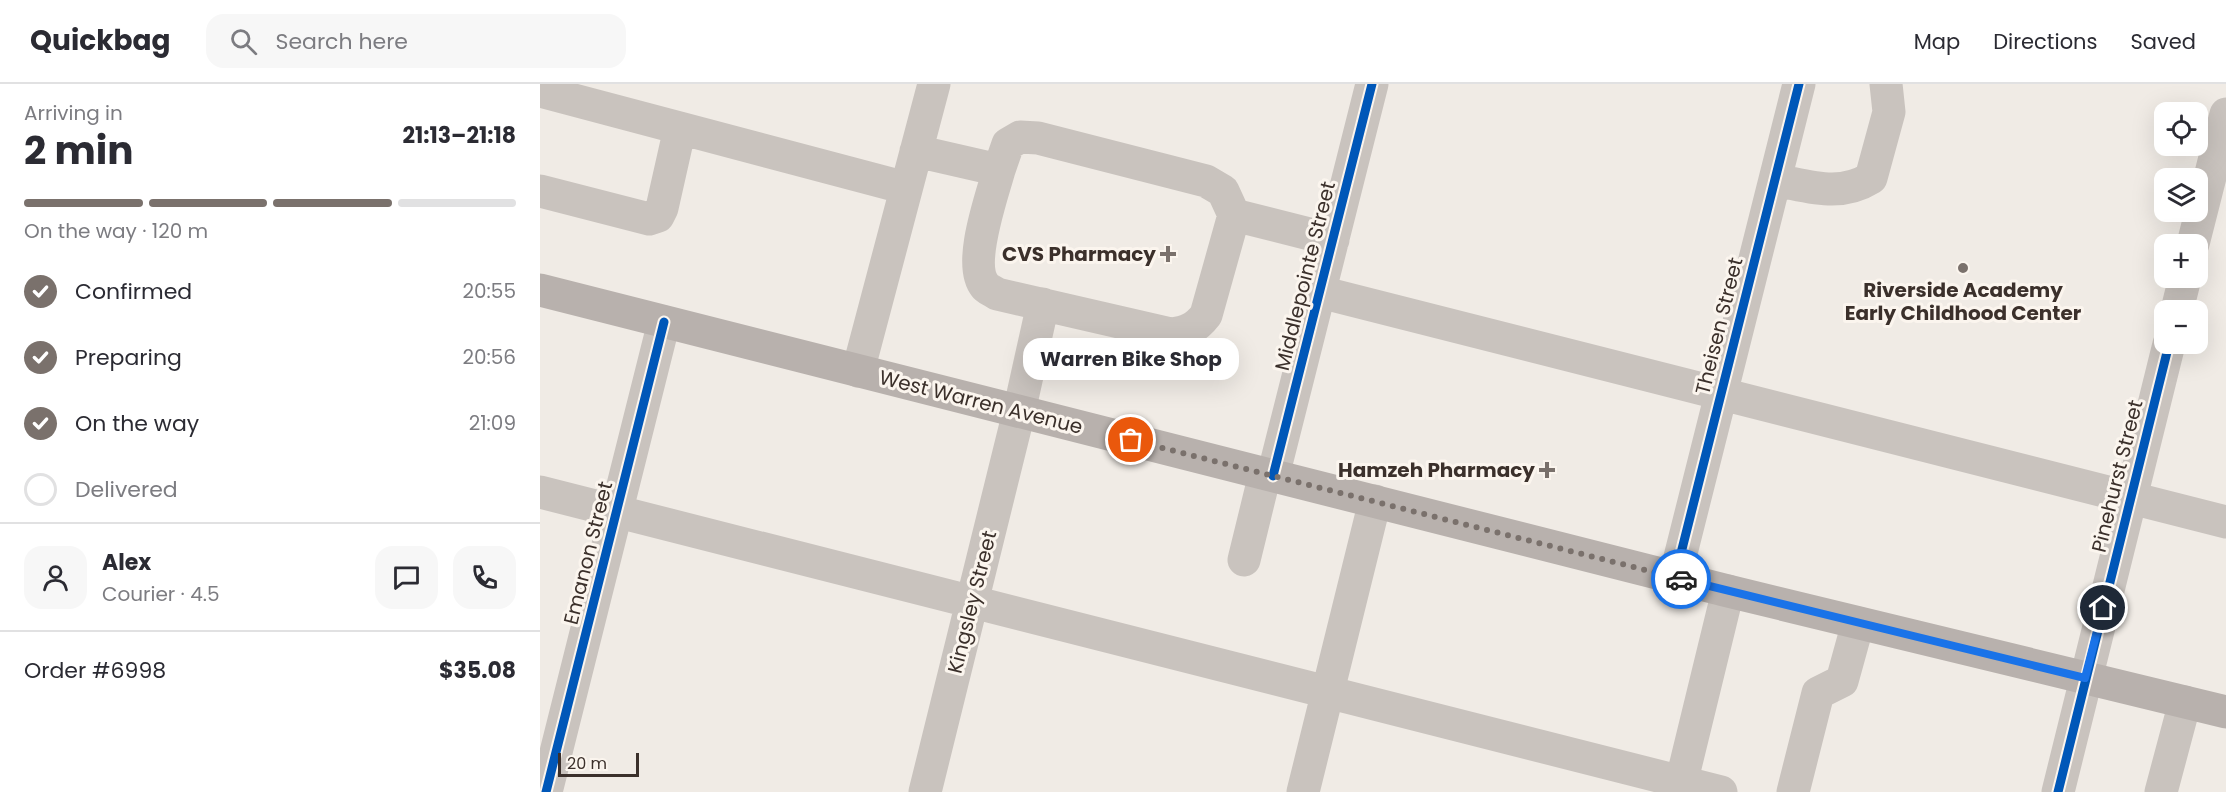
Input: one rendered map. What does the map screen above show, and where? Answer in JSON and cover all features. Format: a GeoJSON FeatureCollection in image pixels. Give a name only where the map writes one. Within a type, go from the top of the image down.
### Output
{"type":"FeatureCollection","features":[{"type":"Feature","properties":{"kind":"main road","name":"West Warren Avenue"},"geometry":{"type":"LineString","coordinates":[[540,290],[1728,591],[2226,712]]}},
{"type":"Feature","properties":{"kind":"street"},"geometry":{"type":"LineString","coordinates":[[858,371],[934,84]]}},
{"type":"Feature","properties":{"kind":"street","name":"Middlepointe Street"},"geometry":{"type":"LineString","coordinates":[[1244,560],[1320,292],[1372,84]]}},
{"type":"Feature","properties":{"kind":"street","name":"Theisen Street"},"geometry":{"type":"LineString","coordinates":[[1675,577],[1799,84]]}},
{"type":"Feature","properties":{"kind":"street"},"geometry":{"type":"LineString","coordinates":[[1775,180],[1830,190],[1857,187],[1871,178],[1889,112],[1886,84]]}},
{"type":"Feature","properties":{"kind":"street"},"geometry":{"type":"LineString","coordinates":[[540,91],[906,188]]}},
{"type":"Feature","properties":{"kind":"street"},"geometry":{"type":"LineString","coordinates":[[2196,234],[2226,114]]}},
{"type":"Feature","properties":{"kind":"street"},"geometry":{"type":"LineString","coordinates":[[540,191],[648,219],[658,216],[662,208],[680,128]]}},
{"type":"Feature","properties":{"kind":"street"},"geometry":{"type":"LineString","coordinates":[[1020,137],[1038,138],[1206,181],[1223,191],[1234,215],[1206,315],[1199,325],[1185,332],[1171,334],[997,294],[984,285],[979,270],[978,250],[999,170],[1008,144],[1020,137]]}},
{"type":"Feature","properties":{"kind":"street"},"geometry":{"type":"LineString","coordinates":[[916,151],[999,170]]}},
{"type":"Feature","properties":{"kind":"street"},"geometry":{"type":"LineString","coordinates":[[1234,215],[1333,240]]}},
{"type":"Feature","properties":{"kind":"street"},"geometry":{"type":"LineString","coordinates":[[1320,292],[2226,522]]}},
{"type":"Feature","properties":{"kind":"street","name":"Kingsley Street"},"geometry":{"type":"LineString","coordinates":[[925,792],[1019,412],[1043,304]]}},
{"type":"Feature","properties":{"kind":"street","name":"Emanon Street"},"geometry":{"type":"LineString","coordinates":[[546,792],[664,322]]}},
{"type":"Feature","properties":{"kind":"street","name":"Pinehurst Street"},"geometry":{"type":"LineString","coordinates":[[2058,792],[2166,354]]}},
{"type":"Feature","properties":{"kind":"street"},"geometry":{"type":"LineString","coordinates":[[540,492],[1328,692],[1680,787],[1721,792]]}},
{"type":"Feature","properties":{"kind":"street"},"geometry":{"type":"LineString","coordinates":[[1303,792],[1375,501]]}},
{"type":"Feature","properties":{"kind":"street"},"geometry":{"type":"LineString","coordinates":[[1680,787],[1728,591]]}},
{"type":"Feature","properties":{"kind":"street"},"geometry":{"type":"LineString","coordinates":[[1793,792],[1818,693],[1842,681],[1858,623]]}},
{"type":"Feature","properties":{"kind":"street"},"geometry":{"type":"LineString","coordinates":[[2161,792],[2185,702]]}},
{"type":"Feature","properties":{"kind":"cycle path"},"geometry":{"type":"LineString","coordinates":[[1273,476],[1372,84]]}},
{"type":"Feature","properties":{"kind":"cycle path"},"geometry":{"type":"LineString","coordinates":[[1675,577],[1799,84]]}},
{"type":"Feature","properties":{"kind":"cycle path"},"geometry":{"type":"LineString","coordinates":[[546,792],[664,322]]}},
{"type":"Feature","properties":{"kind":"cycle path"},"geometry":{"type":"LineString","coordinates":[[2058,792],[2167,354]]}},
{"type":"Feature","properties":{"kind":"way so far"},"geometry":{"type":"LineString","coordinates":[[1131,440],[1681,579]]}},
{"type":"Feature","properties":{"kind":"place","name":"CVS Pharmacy"},"geometry":{"type":"Point","coordinates":[1168,254]}},
{"type":"Feature","properties":{"kind":"place","name":"Riverside Academy Early Childhood Center"},"geometry":{"type":"Point","coordinates":[1963,268]}},
{"type":"Feature","properties":{"kind":"place","name":"Warren Bike Shop"},"geometry":{"type":"Point","coordinates":[1131,440]}},
{"type":"Feature","properties":{"kind":"place","name":"Hamzeh Pharmacy"},"geometry":{"type":"Point","coordinates":[1547,470]}},
{"type":"Feature","properties":{"kind":"route"},"geometry":{"type":"LineString","coordinates":[[1681,579],[2085,678],[2103,608]]}}]}
